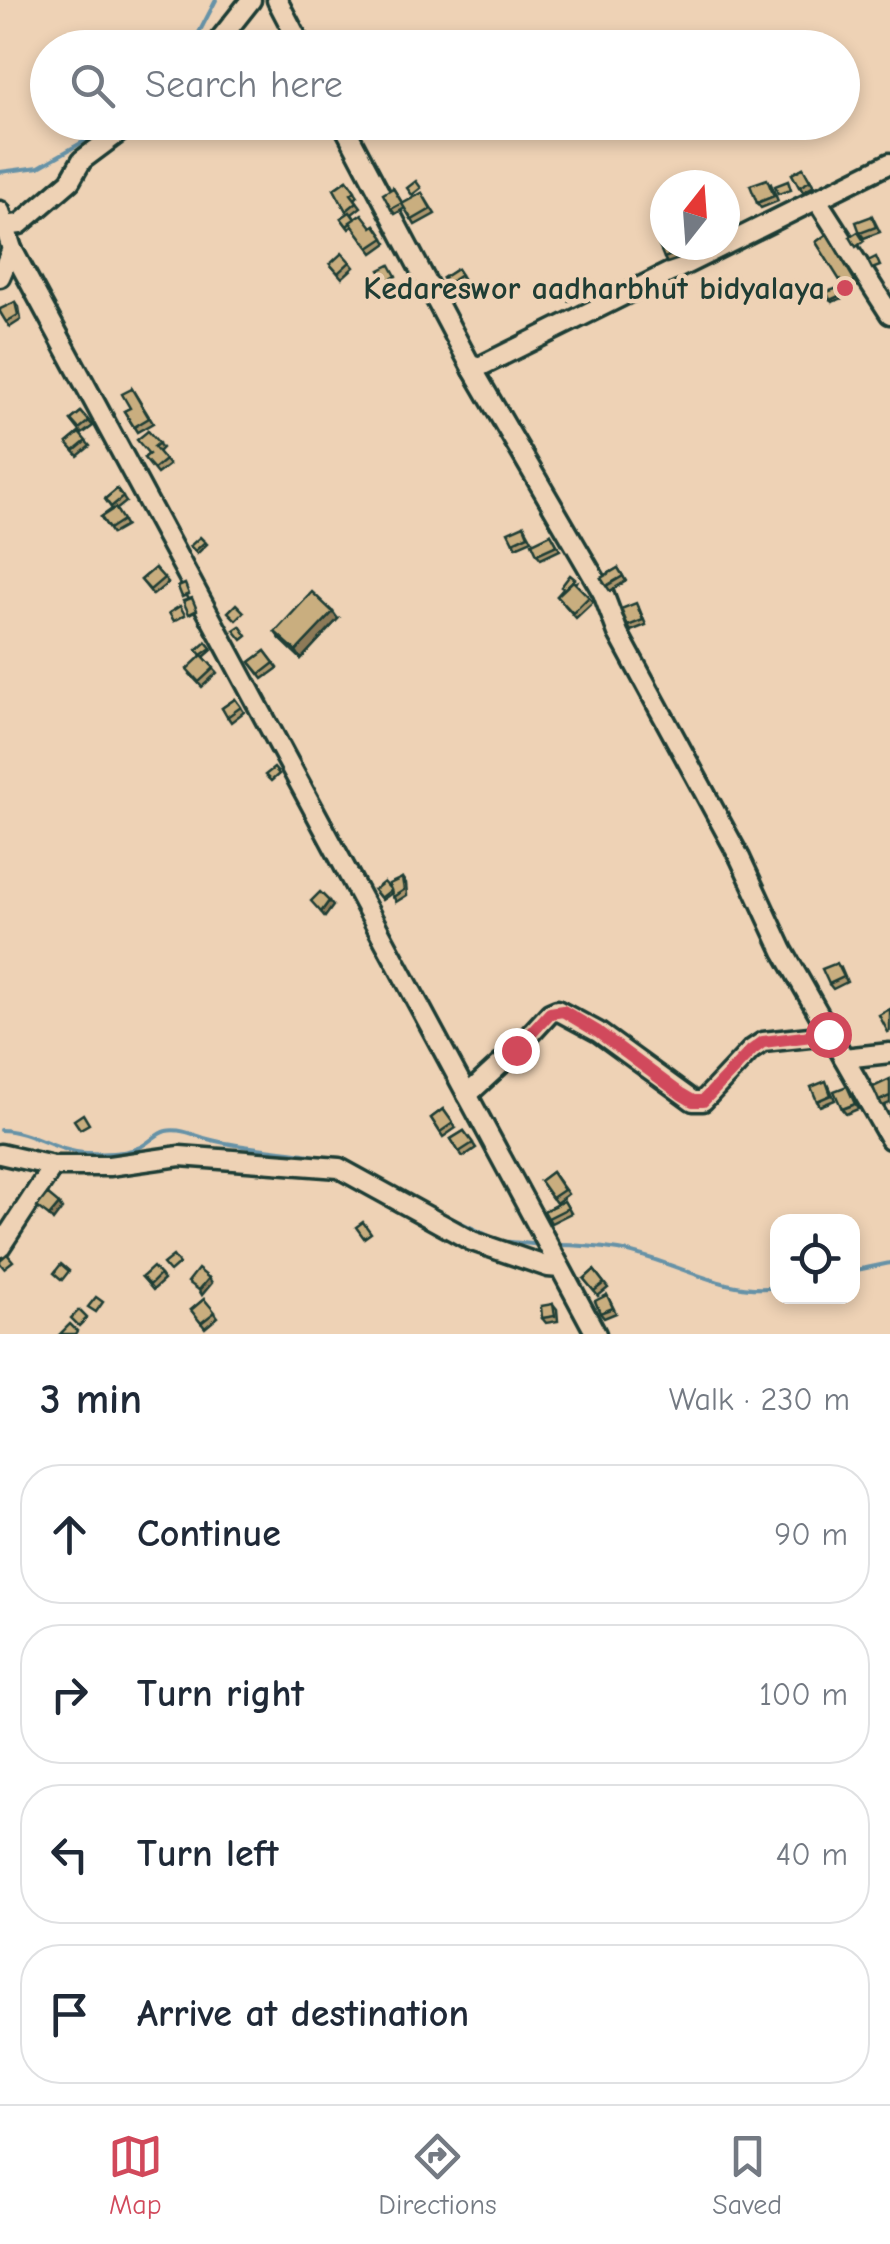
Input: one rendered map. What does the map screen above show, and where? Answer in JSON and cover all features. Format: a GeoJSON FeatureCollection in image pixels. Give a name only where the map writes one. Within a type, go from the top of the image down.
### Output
{"type":"FeatureCollection","features":[{"type":"Feature","properties":{"kind":"street"},"geometry":{"type":"LineString","coordinates":[[227,30],[251,0]]}},
{"type":"Feature","properties":{"kind":"street"},"geometry":{"type":"LineString","coordinates":[[277,0],[293,30]]}},
{"type":"Feature","properties":{"kind":"street"},"geometry":{"type":"LineString","coordinates":[[2,218],[20,224],[70,181],[82,160],[109,140]]}},
{"type":"Feature","properties":{"kind":"street"},"geometry":{"type":"LineString","coordinates":[[352,140],[473,370],[603,593],[618,633],[740,858],[783,951],[890,1139]]}},
{"type":"Feature","properties":{"kind":"street"},"geometry":{"type":"LineString","coordinates":[[473,370],[890,163]]}},
{"type":"Feature","properties":{"kind":"street"},"geometry":{"type":"LineString","coordinates":[[816,200],[890,314]]}},
{"type":"Feature","properties":{"kind":"street"},"geometry":{"type":"LineString","coordinates":[[2,218],[12,248],[596,1334]]}},
{"type":"Feature","properties":{"kind":"street"},"geometry":{"type":"LineString","coordinates":[[0,278],[12,248]]}},
{"type":"Feature","properties":{"kind":"street"},"geometry":{"type":"LineString","coordinates":[[467,1095],[557,1010],[598,1032],[693,1101],[703,1101],[763,1042],[828,1034]]}},
{"type":"Feature","properties":{"kind":"street"},"geometry":{"type":"LineString","coordinates":[[844,1058],[890,1053]]}},
{"type":"Feature","properties":{"kind":"street"},"geometry":{"type":"LineString","coordinates":[[0,1154],[53,1166],[109,1166],[180,1156],[338,1168],[472,1241],[560,1268]]}},
{"type":"Feature","properties":{"kind":"street"},"geometry":{"type":"LineString","coordinates":[[0,1247],[53,1166]]}},
{"type":"Feature","properties":{"kind":"building"},"geometry":{"type":"Polygon","coordinates":[[[803,168],[810,181],[799,187],[792,174],[803,168]]]}},
{"type":"Feature","properties":{"kind":"building"},"geometry":{"type":"Polygon","coordinates":[[[767,179],[774,196],[757,203],[750,185],[767,179]]]}},
{"type":"Feature","properties":{"kind":"building"},"geometry":{"type":"Polygon","coordinates":[[[347,180],[357,202],[346,211],[334,189],[347,180]]]}},
{"type":"Feature","properties":{"kind":"building"},"geometry":{"type":"Polygon","coordinates":[[[416,181],[421,188],[412,195],[407,188],[416,181]]]}},
{"type":"Feature","properties":{"kind":"building"},"geometry":{"type":"Polygon","coordinates":[[[788,181],[791,190],[778,194],[775,186],[788,181]]]}},
{"type":"Feature","properties":{"kind":"building"},"geometry":{"type":"Polygon","coordinates":[[[393,188],[402,203],[391,209],[383,194],[393,188]]]}},
{"type":"Feature","properties":{"kind":"building"},"geometry":{"type":"Polygon","coordinates":[[[422,193],[431,209],[412,220],[402,204],[422,193]]]}},
{"type":"Feature","properties":{"kind":"building"},"geometry":{"type":"Polygon","coordinates":[[[350,212],[355,219],[347,226],[341,218],[350,212]]]}},
{"type":"Feature","properties":{"kind":"building"},"geometry":{"type":"Polygon","coordinates":[[[362,214],[384,238],[369,248],[350,222],[362,214]]]}},
{"type":"Feature","properties":{"kind":"building"},"geometry":{"type":"Polygon","coordinates":[[[872,216],[876,227],[860,233],[856,222],[872,216]]]}},
{"type":"Feature","properties":{"kind":"building"},"geometry":{"type":"Polygon","coordinates":[[[858,232],[864,241],[856,247],[850,237],[858,232]]]}},
{"type":"Feature","properties":{"kind":"building"},"geometry":{"type":"Polygon","coordinates":[[[827,234],[855,281],[844,287],[816,242],[827,234]]]}},
{"type":"Feature","properties":{"kind":"building"},"geometry":{"type":"Polygon","coordinates":[[[342,253],[350,262],[338,273],[330,264],[342,253]]]}},
{"type":"Feature","properties":{"kind":"building"},"geometry":{"type":"Polygon","coordinates":[[[876,257],[880,266],[872,269],[868,261],[876,257]]]}},
{"type":"Feature","properties":{"kind":"building"},"geometry":{"type":"Polygon","coordinates":[[[390,265],[396,276],[387,281],[380,270],[390,265]]]}},
{"type":"Feature","properties":{"kind":"building"},"geometry":{"type":"Polygon","coordinates":[[[457,269],[461,275],[447,284],[443,278],[457,269]]]}},
{"type":"Feature","properties":{"kind":"building"},"geometry":{"type":"Polygon","coordinates":[[[843,286],[846,293],[830,300],[827,292],[843,286]]]}},
{"type":"Feature","properties":{"kind":"building"},"geometry":{"type":"Polygon","coordinates":[[[575,287],[579,296],[568,301],[564,292],[575,287]]]}},
{"type":"Feature","properties":{"kind":"building"},"geometry":{"type":"Polygon","coordinates":[[[15,302],[18,315],[6,322],[0,309],[15,302]]]}},
{"type":"Feature","properties":{"kind":"building"},"geometry":{"type":"Polygon","coordinates":[[[132,389],[149,418],[134,427],[124,411],[130,408],[122,394],[132,389]]]}},
{"type":"Feature","properties":{"kind":"building"},"geometry":{"type":"Polygon","coordinates":[[[81,412],[89,421],[79,429],[71,420],[81,412]]]}},
{"type":"Feature","properties":{"kind":"building"},"geometry":{"type":"Polygon","coordinates":[[[148,431],[159,443],[154,447],[165,460],[154,469],[144,458],[149,454],[137,440],[148,431]]]}},
{"type":"Feature","properties":{"kind":"building"},"geometry":{"type":"Polygon","coordinates":[[[79,433],[86,441],[74,451],[67,443],[79,433]]]}},
{"type":"Feature","properties":{"kind":"building"},"geometry":{"type":"Polygon","coordinates":[[[117,489],[123,497],[111,507],[105,499],[117,489]]]}},
{"type":"Feature","properties":{"kind":"building"},"geometry":{"type":"Polygon","coordinates":[[[115,508],[123,520],[109,529],[101,517],[115,508]]]}},
{"type":"Feature","properties":{"kind":"building"},"geometry":{"type":"Polygon","coordinates":[[[524,525],[528,535],[513,542],[508,532],[524,525]]]}},
{"type":"Feature","properties":{"kind":"building"},"geometry":{"type":"Polygon","coordinates":[[[551,534],[557,545],[537,554],[532,543],[551,534]]]}},
{"type":"Feature","properties":{"kind":"building"},"geometry":{"type":"Polygon","coordinates":[[[200,537],[205,542],[195,551],[190,546],[200,537]]]}},
{"type":"Feature","properties":{"kind":"building"},"geometry":{"type":"Polygon","coordinates":[[[155,568],[164,578],[150,590],[141,580],[155,568]]]}},
{"type":"Feature","properties":{"kind":"building"},"geometry":{"type":"Polygon","coordinates":[[[618,568],[623,576],[606,586],[601,578],[618,568]]]}},
{"type":"Feature","properties":{"kind":"building"},"geometry":{"type":"Polygon","coordinates":[[[570,575],[575,579],[564,589],[561,587],[570,575]]]}},
{"type":"Feature","properties":{"kind":"building"},"geometry":{"type":"Polygon","coordinates":[[[573,581],[589,597],[573,613],[557,596],[573,581]]]}},
{"type":"Feature","properties":{"kind":"building"},"geometry":{"type":"Polygon","coordinates":[[[185,584],[189,594],[182,597],[178,587],[185,584]]]}},
{"type":"Feature","properties":{"kind":"building"},"geometry":{"type":"Polygon","coordinates":[[[312,592],[333,612],[296,651],[275,632],[312,592]]]}},
{"type":"Feature","properties":{"kind":"building"},"geometry":{"type":"Polygon","coordinates":[[[192,598],[197,610],[189,614],[183,601],[192,598]]]}},
{"type":"Feature","properties":{"kind":"building"},"geometry":{"type":"Polygon","coordinates":[[[636,603],[643,620],[628,626],[621,609],[636,603]]]}},
{"type":"Feature","properties":{"kind":"building"},"geometry":{"type":"Polygon","coordinates":[[[236,604],[244,612],[236,620],[228,612],[236,604]]]}},
{"type":"Feature","properties":{"kind":"building"},"geometry":{"type":"Polygon","coordinates":[[[180,606],[185,615],[174,621],[169,613],[180,606]]]}},
{"type":"Feature","properties":{"kind":"building"},"geometry":{"type":"Polygon","coordinates":[[[240,626],[247,636],[242,640],[234,630],[240,626]]]}},
{"type":"Feature","properties":{"kind":"building"},"geometry":{"type":"Polygon","coordinates":[[[206,642],[211,648],[201,655],[197,650],[206,642]]]}},
{"type":"Feature","properties":{"kind":"building"},"geometry":{"type":"Polygon","coordinates":[[[265,651],[274,663],[260,674],[250,662],[265,651]]]}},
{"type":"Feature","properties":{"kind":"building"},"geometry":{"type":"Polygon","coordinates":[[[202,655],[214,668],[199,682],[187,669],[202,655]]]}},
{"type":"Feature","properties":{"kind":"building"},"geometry":{"type":"Polygon","coordinates":[[[235,699],[241,707],[227,717],[222,708],[235,699]]]}},
{"type":"Feature","properties":{"kind":"building"},"geometry":{"type":"Polygon","coordinates":[[[274,768],[279,774],[271,781],[265,775],[274,768]]]}},
{"type":"Feature","properties":{"kind":"building"},"geometry":{"type":"Polygon","coordinates":[[[402,878],[404,890],[393,897],[389,884],[402,878]]]}},
{"type":"Feature","properties":{"kind":"building"},"geometry":{"type":"Polygon","coordinates":[[[384,882],[391,890],[381,898],[374,890],[384,882]]]}},
{"type":"Feature","properties":{"kind":"building"},"geometry":{"type":"Polygon","coordinates":[[[320,892],[329,901],[321,912],[311,901],[320,892]]]}},
{"type":"Feature","properties":{"kind":"building"},"geometry":{"type":"Polygon","coordinates":[[[837,963],[844,977],[829,984],[822,969],[837,963]]]}},
{"type":"Feature","properties":{"kind":"building"},"geometry":{"type":"Polygon","coordinates":[[[890,1009],[890,1031],[888,1032],[879,1015],[890,1009]]]}},
{"type":"Feature","properties":{"kind":"building"},"geometry":{"type":"Polygon","coordinates":[[[890,1079],[890,1096],[879,1101],[873,1087],[890,1079]]]}},
{"type":"Feature","properties":{"kind":"building"},"geometry":{"type":"Polygon","coordinates":[[[826,1081],[831,1095],[817,1101],[811,1087],[826,1081]]]}},
{"type":"Feature","properties":{"kind":"building"},"geometry":{"type":"Polygon","coordinates":[[[847,1086],[855,1104],[842,1109],[834,1091],[847,1086]]]}},
{"type":"Feature","properties":{"kind":"building"},"geometry":{"type":"Polygon","coordinates":[[[443,1109],[453,1123],[440,1132],[431,1118],[443,1109]]]}},
{"type":"Feature","properties":{"kind":"building"},"geometry":{"type":"Polygon","coordinates":[[[83,1114],[89,1124],[80,1129],[74,1120],[83,1114]]]}},
{"type":"Feature","properties":{"kind":"building"},"geometry":{"type":"Polygon","coordinates":[[[464,1131],[473,1143],[459,1152],[451,1139],[464,1131]]]}},
{"type":"Feature","properties":{"kind":"building"},"geometry":{"type":"Polygon","coordinates":[[[552,1172],[564,1190],[552,1198],[540,1181],[552,1172]]]}},
{"type":"Feature","properties":{"kind":"building"},"geometry":{"type":"Polygon","coordinates":[[[47,1194],[59,1204],[49,1216],[37,1207],[47,1194]]]}},
{"type":"Feature","properties":{"kind":"building"},"geometry":{"type":"Polygon","coordinates":[[[564,1201],[568,1208],[548,1218],[544,1211],[564,1201]]]}},
{"type":"Feature","properties":{"kind":"building"},"geometry":{"type":"Polygon","coordinates":[[[363,1222],[371,1233],[364,1238],[356,1227],[363,1222]]]}},
{"type":"Feature","properties":{"kind":"building"},"geometry":{"type":"Polygon","coordinates":[[[7,1254],[13,1261],[4,1268],[0,1260],[7,1254]]]}},
{"type":"Feature","properties":{"kind":"building"},"geometry":{"type":"Polygon","coordinates":[[[173,1256],[179,1264],[170,1272],[163,1264],[173,1256]]]}},
{"type":"Feature","properties":{"kind":"building"},"geometry":{"type":"Polygon","coordinates":[[[61,1264],[69,1271],[62,1280],[54,1273],[61,1264]]]}},
{"type":"Feature","properties":{"kind":"building"},"geometry":{"type":"Polygon","coordinates":[[[153,1267],[160,1275],[150,1285],[142,1277],[153,1267]]]}},
{"type":"Feature","properties":{"kind":"building"},"geometry":{"type":"Polygon","coordinates":[[[198,1269],[209,1278],[199,1290],[188,1282],[198,1269]]]}},
{"type":"Feature","properties":{"kind":"building"},"geometry":{"type":"Polygon","coordinates":[[[594,1270],[604,1283],[594,1291],[584,1279],[594,1270]]]}},
{"type":"Feature","properties":{"kind":"building"},"geometry":{"type":"Polygon","coordinates":[[[607,1295],[613,1308],[600,1313],[595,1301],[607,1295]]]}},
{"type":"Feature","properties":{"kind":"building"},"geometry":{"type":"Polygon","coordinates":[[[96,1297],[103,1302],[96,1312],[88,1307],[96,1297]]]}},
{"type":"Feature","properties":{"kind":"building"},"geometry":{"type":"Polygon","coordinates":[[[204,1299],[215,1312],[201,1323],[191,1310],[204,1299]]]}},
{"type":"Feature","properties":{"kind":"building"},"geometry":{"type":"Polygon","coordinates":[[[553,1304],[555,1316],[542,1318],[541,1306],[553,1304]]]}},
{"type":"Feature","properties":{"kind":"building"},"geometry":{"type":"Polygon","coordinates":[[[79,1310],[87,1318],[79,1326],[71,1318],[79,1310]]]}},
{"type":"Feature","properties":{"kind":"building"},"geometry":{"type":"Polygon","coordinates":[[[70,1324],[77,1331],[75,1334],[60,1334],[70,1324]]]}},
{"type":"Feature","properties":{"kind":"waterway"},"geometry":{"type":"LineString","coordinates":[[200,30],[216,0]]}},
{"type":"Feature","properties":{"kind":"waterway"},"geometry":{"type":"LineString","coordinates":[[0,172],[39,167],[86,140]]}},
{"type":"Feature","properties":{"kind":"waterway"},"geometry":{"type":"LineString","coordinates":[[0,1130],[87,1153],[128,1151],[163,1132],[175,1130],[236,1145],[332,1159]]}},
{"type":"Feature","properties":{"kind":"waterway"},"geometry":{"type":"LineString","coordinates":[[430,1208],[500,1241],[543,1245]]}},
{"type":"Feature","properties":{"kind":"waterway"},"geometry":{"type":"LineString","coordinates":[[557,1245],[619,1250],[718,1282],[770,1287]]}},
{"type":"Feature","properties":{"kind":"waterway"},"geometry":{"type":"LineString","coordinates":[[860,1269],[890,1263]]}},
{"type":"Feature","properties":{"kind":"place","name":"Kedareswor aadharbhut bidyalaya"},"geometry":{"type":"Point","coordinates":[845,288]}},
{"type":"Feature","properties":{"kind":"route"},"geometry":{"type":"LineString","coordinates":[[516,1050],[550,1013],[563,1011],[681,1094],[693,1101],[703,1101],[763,1042],[805,1040],[828,1034]]}}]}
